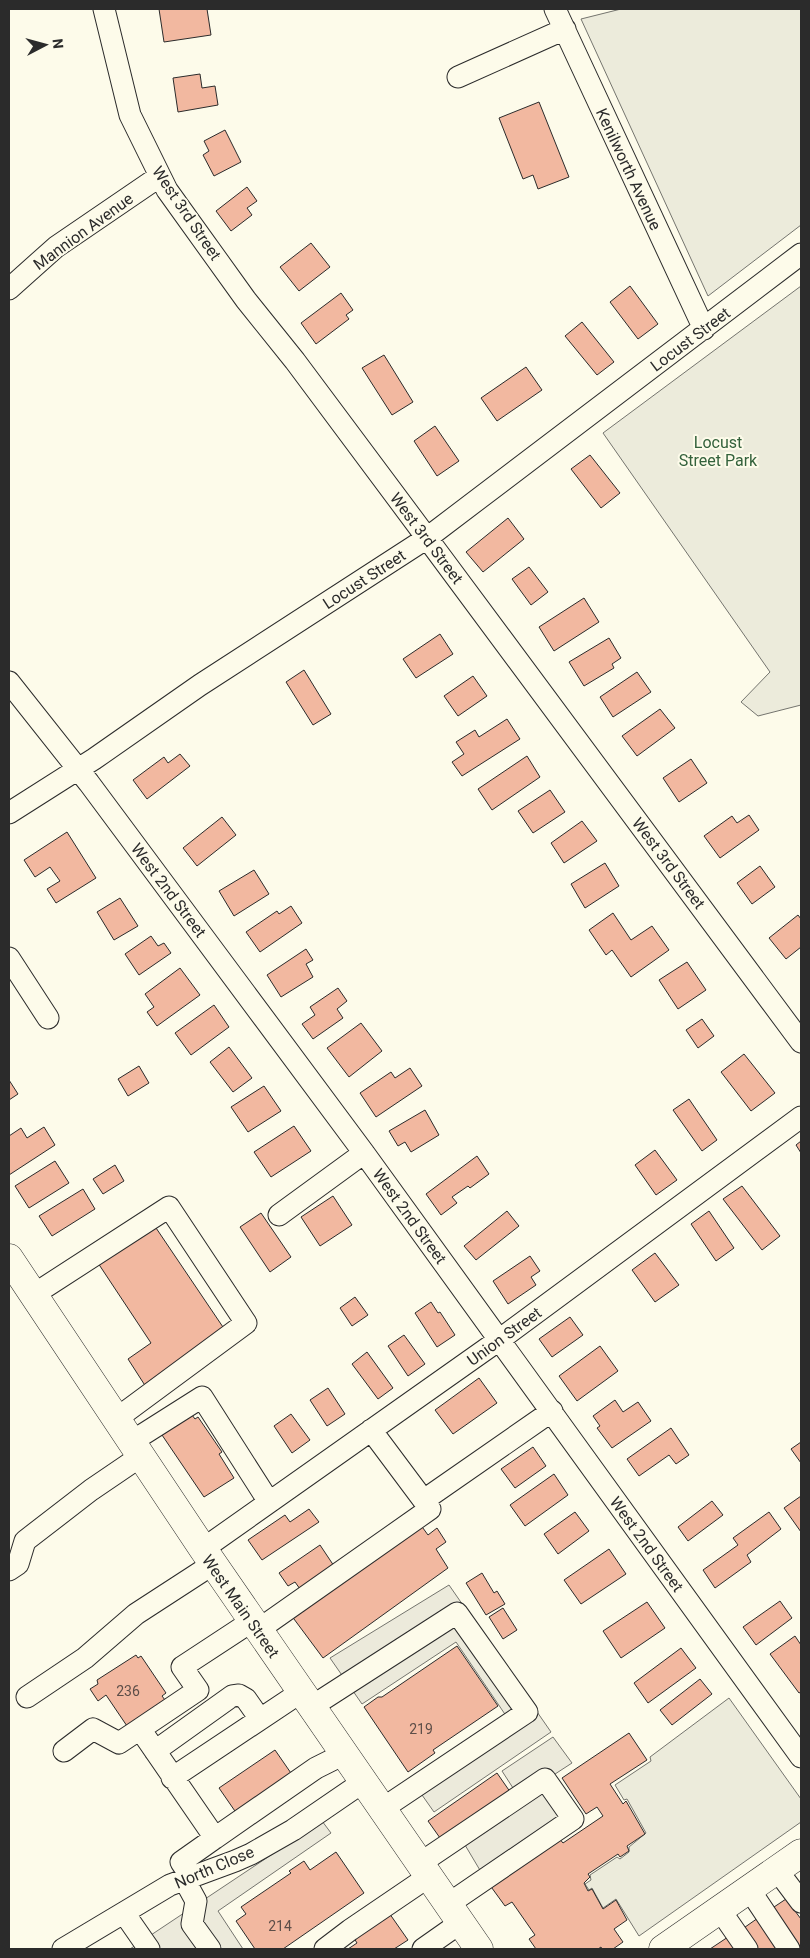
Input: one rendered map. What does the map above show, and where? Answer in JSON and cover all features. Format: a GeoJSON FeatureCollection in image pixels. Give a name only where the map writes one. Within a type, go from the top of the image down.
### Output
{"type":"FeatureCollection","features":[{"type":"Feature","properties":{"kind":"main road","name":"West Main Street"},"geometry":{"type":"LineString","coordinates":[[9,1258],[208,1556],[478,1949]]}},
{"type":"Feature","properties":{"kind":"main road"},"geometry":{"type":"LineString","coordinates":[[679,1945],[720,1910],[801,1853]]}},
{"type":"Feature","properties":{"kind":"street","name":"West 3rd Street"},"geometry":{"type":"LineString","coordinates":[[104,9],[130,115],[167,190],[246,300],[427,538],[801,1042]]}},
{"type":"Feature","properties":{"kind":"street","name":"Kenilworth Avenue"},"geometry":{"type":"LineString","coordinates":[[555,9],[704,330]]}},
{"type":"Feature","properties":{"kind":"street"},"geometry":{"type":"LineString","coordinates":[[458,77],[565,30]]}},
{"type":"Feature","properties":{"kind":"street","name":"Mannion Avenue"},"geometry":{"type":"LineString","coordinates":[[9,289],[56,247],[160,176]]}},
{"type":"Feature","properties":{"kind":"street","name":"Locust Street"},"geometry":{"type":"LineString","coordinates":[[9,813],[78,769],[200,685],[427,538],[704,330],[801,254]]}},
{"type":"Feature","properties":{"kind":"street","name":"West 2nd Street"},"geometry":{"type":"LineString","coordinates":[[9,682],[78,769],[364,1153],[801,1757]]}},
{"type":"Feature","properties":{"kind":"street"},"geometry":{"type":"LineString","coordinates":[[9,958],[48,1018]]}},
{"type":"Feature","properties":{"kind":"street","name":"Union Street"},"geometry":{"type":"LineString","coordinates":[[27,1697],[84,1658],[208,1556],[269,1502],[499,1340],[801,1117]]}},
{"type":"Feature","properties":{"kind":"street"},"geometry":{"type":"LineString","coordinates":[[279,1215],[364,1153]]}},
{"type":"Feature","properties":{"kind":"street"},"geometry":{"type":"LineString","coordinates":[[34,1295],[169,1207],[246,1323],[116,1419]]}},
{"type":"Feature","properties":{"kind":"street"},"geometry":{"type":"LineString","coordinates":[[9,1570],[18,1564],[24,1541],[91,1490],[136,1449],[202,1397],[269,1502]]}},
{"type":"Feature","properties":{"kind":"street"},"geometry":{"type":"LineString","coordinates":[[424,1500],[552,1411]]}},
{"type":"Feature","properties":{"kind":"street"},"geometry":{"type":"LineString","coordinates":[[64,1751],[93,1729],[118,1744],[198,1690],[182,1667],[255,1625],[430,1509],[371,1430]]}},
{"type":"Feature","properties":{"kind":"street"},"geometry":{"type":"LineString","coordinates":[[172,1778],[260,1719],[306,1699],[457,1614],[528,1712],[382,1810]]}},
{"type":"Feature","properties":{"kind":"street"},"geometry":{"type":"LineString","coordinates":[[155,1751],[232,1696],[239,1695],[246,1699],[260,1719]]}},
{"type":"Feature","properties":{"kind":"street"},"geometry":{"type":"LineString","coordinates":[[140,1729],[215,1838]]}},
{"type":"Feature","properties":{"kind":"street"},"geometry":{"type":"LineString","coordinates":[[210,1949],[192,1924],[196,1901],[181,1862],[316,1768],[344,1754]]}},
{"type":"Feature","properties":{"kind":"street"},"geometry":{"type":"LineString","coordinates":[[325,1949],[423,1870],[544,1779],[573,1819],[454,1914],[423,1949]]}},
{"type":"Feature","properties":{"kind":"street","name":"North Close"},"geometry":{"type":"LineString","coordinates":[[63,1949],[150,1897],[188,1878],[250,1854],[302,1824],[363,1782]]}},
{"type":"Feature","properties":{"kind":"street"},"geometry":{"type":"LineString","coordinates":[[777,1870],[801,1902]]}},
{"type":"Feature","properties":{"kind":"street"},"geometry":{"type":"LineString","coordinates":[[749,1890],[789,1949]]}},
{"type":"Feature","properties":{"kind":"street"},"geometry":{"type":"LineString","coordinates":[[720,1910],[747,1949]]}},
{"type":"Feature","properties":{"kind":"street"},"geometry":{"type":"LineString","coordinates":[[124,1913],[149,1949]]}},
{"type":"Feature","properties":{"kind":"green space"},"geometry":{"type":"Polygon","coordinates":[[[621,9],[801,9],[801,225],[708,296],[581,19],[621,9]]]}},
{"type":"Feature","properties":{"kind":"green space","name":"Locust Street Park"},"geometry":{"type":"Polygon","coordinates":[[[801,286],[801,705],[758,716],[741,702],[770,672],[603,433],[801,286]]]}},
{"type":"Feature","properties":{"kind":"green space"},"geometry":{"type":"Polygon","coordinates":[[[729,1698],[801,1799],[801,1822],[639,1936],[616,1899],[603,1908],[592,1888],[589,1890],[585,1884],[591,1880],[590,1875],[617,1857],[620,1859],[629,1852],[629,1847],[646,1833],[627,1799],[624,1800],[615,1785],[651,1761],[650,1757],[729,1698]]]}},
{"type":"Feature","properties":{"kind":"shaded area"},"geometry":{"type":"Polygon","coordinates":[[[449,1585],[551,1732],[434,1812],[422,1795],[515,1729],[456,1642],[362,1704],[330,1658],[449,1585]]]}},
{"type":"Feature","properties":{"kind":"shaded area"},"geometry":{"type":"Polygon","coordinates":[[[553,1737],[572,1763],[552,1776],[579,1819],[487,1882],[465,1845],[524,1805],[502,1771],[553,1737]]]}},
{"type":"Feature","properties":{"kind":"shaded area"},"geometry":{"type":"Polygon","coordinates":[[[322,1821],[331,1833],[218,1911],[243,1949],[130,1949],[322,1821]]]}},
{"type":"Feature","properties":{"kind":"building"},"geometry":{"type":"Polygon","coordinates":[[[159,9],[207,9],[211,35],[164,42],[159,9]]]}},
{"type":"Feature","properties":{"kind":"building"},"geometry":{"type":"Polygon","coordinates":[[[200,74],[202,88],[215,86],[218,105],[178,112],[173,78],[200,74]]]}},
{"type":"Feature","properties":{"kind":"building"},"geometry":{"type":"Polygon","coordinates":[[[539,102],[569,177],[538,189],[533,175],[523,179],[499,118],[539,102]]]}},
{"type":"Feature","properties":{"kind":"building"},"geometry":{"type":"Polygon","coordinates":[[[225,130],[241,162],[214,176],[203,155],[209,151],[204,141],[225,130]]]}},
{"type":"Feature","properties":{"kind":"building"},"geometry":{"type":"Polygon","coordinates":[[[247,187],[257,201],[247,208],[252,215],[231,231],[216,211],[247,187]]]}},
{"type":"Feature","properties":{"kind":"building"},"geometry":{"type":"Polygon","coordinates":[[[311,243],[330,267],[299,291],[280,267],[311,243]]]}},
{"type":"Feature","properties":{"kind":"building"},"geometry":{"type":"Polygon","coordinates":[[[630,286],[658,324],[638,339],[610,302],[630,286]]]}},
{"type":"Feature","properties":{"kind":"building"},"geometry":{"type":"Polygon","coordinates":[[[341,293],[353,310],[346,315],[349,319],[316,344],[301,323],[341,293]]]}},
{"type":"Feature","properties":{"kind":"building"},"geometry":{"type":"Polygon","coordinates":[[[582,322],[614,362],[597,375],[565,336],[582,322]]]}},
{"type":"Feature","properties":{"kind":"building"},"geometry":{"type":"Polygon","coordinates":[[[384,355],[413,402],[392,415],[362,368],[384,355]]]}},
{"type":"Feature","properties":{"kind":"building"},"geometry":{"type":"Polygon","coordinates":[[[526,367],[542,390],[497,421],[481,398],[526,367]]]}},
{"type":"Feature","properties":{"kind":"building"},"geometry":{"type":"Polygon","coordinates":[[[435,426],[459,461],[437,476],[414,441],[435,426]]]}},
{"type":"Feature","properties":{"kind":"building"},"geometry":{"type":"Polygon","coordinates":[[[590,455],[620,493],[601,508],[571,469],[590,455]]]}},
{"type":"Feature","properties":{"kind":"building"},"geometry":{"type":"Polygon","coordinates":[[[508,518],[524,539],[483,572],[466,552],[508,518]]]}},
{"type":"Feature","properties":{"kind":"building"},"geometry":{"type":"Polygon","coordinates":[[[529,567],[548,592],[531,605],[512,579],[529,567]]]}},
{"type":"Feature","properties":{"kind":"building"},"geometry":{"type":"Polygon","coordinates":[[[584,598],[599,622],[554,651],[539,627],[584,598]]]}},
{"type":"Feature","properties":{"kind":"building"},"geometry":{"type":"Polygon","coordinates":[[[440,634],[453,654],[416,678],[403,659],[440,634]]]}},
{"type":"Feature","properties":{"kind":"building"},"geometry":{"type":"Polygon","coordinates":[[[609,638],[621,658],[612,664],[614,668],[584,686],[569,662],[609,638]]]}},
{"type":"Feature","properties":{"kind":"building"},"geometry":{"type":"Polygon","coordinates":[[[304,670],[331,714],[313,725],[286,682],[304,670]]]}},
{"type":"Feature","properties":{"kind":"building"},"geometry":{"type":"Polygon","coordinates":[[[637,672],[651,692],[613,717],[600,697],[637,672]]]}},
{"type":"Feature","properties":{"kind":"building"},"geometry":{"type":"Polygon","coordinates":[[[473,676],[487,696],[458,716],[444,696],[473,676]]]}},
{"type":"Feature","properties":{"kind":"building"},"geometry":{"type":"Polygon","coordinates":[[[660,709],[675,728],[637,756],[622,736],[660,709]]]}},
{"type":"Feature","properties":{"kind":"building"},"geometry":{"type":"Polygon","coordinates":[[[507,719],[520,739],[462,776],[452,762],[464,754],[456,742],[475,730],[479,737],[507,719]]]}},
{"type":"Feature","properties":{"kind":"building"},"geometry":{"type":"Polygon","coordinates":[[[180,754],[190,766],[147,799],[133,780],[164,757],[168,763],[180,754]]]}},
{"type":"Feature","properties":{"kind":"building"},"geometry":{"type":"Polygon","coordinates":[[[527,756],[540,777],[492,810],[478,789],[527,756]]]}},
{"type":"Feature","properties":{"kind":"building"},"geometry":{"type":"Polygon","coordinates":[[[691,759],[707,783],[679,802],[663,778],[691,759]]]}},
{"type":"Feature","properties":{"kind":"building"},"geometry":{"type":"Polygon","coordinates":[[[550,790],[565,812],[533,833],[518,811],[550,790]]]}},
{"type":"Feature","properties":{"kind":"building"},"geometry":{"type":"Polygon","coordinates":[[[749,815],[759,830],[720,858],[704,836],[732,816],[737,823],[749,815]]]}},
{"type":"Feature","properties":{"kind":"building"},"geometry":{"type":"Polygon","coordinates":[[[222,817],[236,835],[197,866],[183,848],[222,817]]]}},
{"type":"Feature","properties":{"kind":"building"},"geometry":{"type":"Polygon","coordinates":[[[582,821],[597,841],[564,863],[551,843],[582,821]]]}},
{"type":"Feature","properties":{"kind":"building"},"geometry":{"type":"Polygon","coordinates":[[[67,832],[96,878],[56,903],[47,889],[60,881],[50,867],[35,877],[24,860],[67,832]]]}},
{"type":"Feature","properties":{"kind":"building"},"geometry":{"type":"Polygon","coordinates":[[[605,863],[619,886],[585,908],[571,884],[605,863]]]}},
{"type":"Feature","properties":{"kind":"building"},"geometry":{"type":"Polygon","coordinates":[[[760,866],[775,887],[752,904],[737,883],[760,866]]]}},
{"type":"Feature","properties":{"kind":"building"},"geometry":{"type":"Polygon","coordinates":[[[254,870],[269,894],[234,916],[219,891],[254,870]]]}},
{"type":"Feature","properties":{"kind":"building"},"geometry":{"type":"Polygon","coordinates":[[[120,898],[138,926],[114,940],[97,912],[120,898]]]}},
{"type":"Feature","properties":{"kind":"building"},"geometry":{"type":"Polygon","coordinates":[[[291,906],[302,923],[260,952],[246,932],[277,911],[279,914],[291,906]]]}},
{"type":"Feature","properties":{"kind":"building"},"geometry":{"type":"Polygon","coordinates":[[[613,913],[631,940],[652,926],[669,950],[631,977],[612,950],[606,955],[589,930],[613,913]]]}},
{"type":"Feature","properties":{"kind":"building"},"geometry":{"type":"Polygon","coordinates":[[[798,915],[801,919],[801,947],[786,959],[769,938],[798,915]]]}},
{"type":"Feature","properties":{"kind":"building"},"geometry":{"type":"Polygon","coordinates":[[[151,936],[158,946],[164,943],[171,953],[139,975],[125,954],[151,936]]]}},
{"type":"Feature","properties":{"kind":"building"},"geometry":{"type":"Polygon","coordinates":[[[306,949],[313,960],[306,964],[313,977],[281,997],[267,975],[306,949]]]}},
{"type":"Feature","properties":{"kind":"building"},"geometry":{"type":"Polygon","coordinates":[[[687,962],[706,990],[678,1009],[659,980],[687,962]]]}},
{"type":"Feature","properties":{"kind":"building"},"geometry":{"type":"Polygon","coordinates":[[[180,968],[200,995],[157,1026],[147,1012],[154,1007],[145,994],[180,968]]]}},
{"type":"Feature","properties":{"kind":"building"},"geometry":{"type":"Polygon","coordinates":[[[338,988],[347,1001],[337,1009],[343,1018],[313,1039],[302,1024],[315,1015],[310,1007],[338,988]]]}},
{"type":"Feature","properties":{"kind":"building"},"geometry":{"type":"Polygon","coordinates":[[[214,1005],[229,1027],[191,1055],[175,1033],[214,1005]]]}},
{"type":"Feature","properties":{"kind":"building"},"geometry":{"type":"Polygon","coordinates":[[[702,1019],[714,1036],[698,1048],[686,1030],[702,1019]]]}},
{"type":"Feature","properties":{"kind":"building"},"geometry":{"type":"Polygon","coordinates":[[[361,1023],[382,1051],[349,1077],[327,1048],[361,1023]]]}},
{"type":"Feature","properties":{"kind":"building"},"geometry":{"type":"Polygon","coordinates":[[[229,1047],[252,1078],[233,1092],[210,1062],[229,1047]]]}},
{"type":"Feature","properties":{"kind":"building"},"geometry":{"type":"Polygon","coordinates":[[[744,1054],[775,1093],[751,1111],[721,1072],[744,1054]]]}},
{"type":"Feature","properties":{"kind":"building"},"geometry":{"type":"Polygon","coordinates":[[[139,1066],[149,1083],[128,1096],[118,1079],[139,1066]]]}},
{"type":"Feature","properties":{"kind":"building"},"geometry":{"type":"Polygon","coordinates":[[[410,1068],[422,1086],[376,1117],[360,1093],[391,1072],[395,1078],[410,1068]]]}},
{"type":"Feature","properties":{"kind":"building"},"geometry":{"type":"Polygon","coordinates":[[[9,1080],[18,1094],[9,1100],[9,1080]]]}},
{"type":"Feature","properties":{"kind":"building"},"geometry":{"type":"Polygon","coordinates":[[[264,1086],[281,1111],[248,1132],[231,1107],[264,1086]]]}},
{"type":"Feature","properties":{"kind":"building"},"geometry":{"type":"Polygon","coordinates":[[[689,1099],[717,1140],[702,1151],[673,1110],[689,1099]]]}},
{"type":"Feature","properties":{"kind":"building"},"geometry":{"type":"Polygon","coordinates":[[[425,1110],[439,1135],[411,1152],[405,1142],[398,1146],[389,1131],[425,1110]]]}},
{"type":"Feature","properties":{"kind":"building"},"geometry":{"type":"Polygon","coordinates":[[[294,1126],[311,1151],[271,1177],[254,1152],[294,1126]]]}},
{"type":"Feature","properties":{"kind":"building"},"geometry":{"type":"Polygon","coordinates":[[[44,1127],[55,1145],[9,1175],[9,1136],[21,1128],[27,1138],[44,1127]]]}},
{"type":"Feature","properties":{"kind":"building"},"geometry":{"type":"Polygon","coordinates":[[[801,1141],[801,1153],[796,1145],[801,1141]]]}},
{"type":"Feature","properties":{"kind":"building"},"geometry":{"type":"Polygon","coordinates":[[[655,1150],[677,1180],[656,1195],[635,1165],[655,1150]]]}},
{"type":"Feature","properties":{"kind":"building"},"geometry":{"type":"Polygon","coordinates":[[[477,1156],[489,1174],[470,1188],[468,1186],[452,1197],[457,1203],[441,1215],[426,1194],[477,1156]]]}},
{"type":"Feature","properties":{"kind":"building"},"geometry":{"type":"Polygon","coordinates":[[[55,1161],[69,1183],[29,1208],[15,1186],[55,1161]]]}},
{"type":"Feature","properties":{"kind":"building"},"geometry":{"type":"Polygon","coordinates":[[[115,1165],[124,1181],[103,1194],[93,1179],[115,1165]]]}},
{"type":"Feature","properties":{"kind":"building"},"geometry":{"type":"Polygon","coordinates":[[[742,1186],[780,1236],[762,1250],[723,1199],[742,1186]]]}},
{"type":"Feature","properties":{"kind":"building"},"geometry":{"type":"Polygon","coordinates":[[[83,1189],[95,1209],[52,1236],[39,1216],[83,1189]]]}},
{"type":"Feature","properties":{"kind":"building"},"geometry":{"type":"Polygon","coordinates":[[[333,1196],[352,1225],[320,1246],[301,1217],[333,1196]]]}},
{"type":"Feature","properties":{"kind":"building"},"geometry":{"type":"Polygon","coordinates":[[[507,1211],[519,1226],[476,1260],[464,1246],[507,1211]]]}},
{"type":"Feature","properties":{"kind":"building"},"geometry":{"type":"Polygon","coordinates":[[[709,1211],[734,1248],[716,1261],[691,1224],[709,1211]]]}},
{"type":"Feature","properties":{"kind":"building"},"geometry":{"type":"Polygon","coordinates":[[[261,1213],[291,1257],[270,1272],[240,1227],[261,1213]]]}},
{"type":"Feature","properties":{"kind":"building"},"geometry":{"type":"Polygon","coordinates":[[[152,1222],[227,1333],[146,1387],[128,1359],[151,1343],[96,1260],[152,1222]]]}},
{"type":"Feature","properties":{"kind":"building"},"geometry":{"type":"Polygon","coordinates":[[[655,1253],[679,1285],[655,1302],[632,1270],[655,1253]]]}},
{"type":"Feature","properties":{"kind":"building"},"geometry":{"type":"Polygon","coordinates":[[[530,1256],[540,1271],[531,1277],[536,1285],[508,1304],[493,1281],[530,1256]]]}},
{"type":"Feature","properties":{"kind":"building"},"geometry":{"type":"Polygon","coordinates":[[[355,1297],[368,1315],[352,1326],[340,1308],[355,1297]]]}},
{"type":"Feature","properties":{"kind":"building"},"geometry":{"type":"Polygon","coordinates":[[[431,1302],[455,1335],[437,1347],[415,1313],[431,1302]]]}},
{"type":"Feature","properties":{"kind":"building"},"geometry":{"type":"Polygon","coordinates":[[[570,1317],[583,1335],[552,1357],[539,1339],[570,1317]]]}},
{"type":"Feature","properties":{"kind":"building"},"geometry":{"type":"Polygon","coordinates":[[[404,1335],[425,1364],[408,1376],[388,1346],[404,1335]]]}},
{"type":"Feature","properties":{"kind":"building"},"geometry":{"type":"Polygon","coordinates":[[[600,1346],[618,1371],[577,1401],[559,1376],[600,1346]]]}},
{"type":"Feature","properties":{"kind":"building"},"geometry":{"type":"Polygon","coordinates":[[[367,1352],[393,1388],[378,1399],[352,1364],[367,1352]]]}},
{"type":"Feature","properties":{"kind":"building"},"geometry":{"type":"Polygon","coordinates":[[[479,1378],[497,1403],[453,1434],[435,1410],[479,1378]]]}},
{"type":"Feature","properties":{"kind":"building"},"geometry":{"type":"Polygon","coordinates":[[[328,1388],[345,1414],[327,1426],[310,1400],[328,1388]]]}},
{"type":"Feature","properties":{"kind":"building"},"geometry":{"type":"Polygon","coordinates":[[[615,1400],[623,1412],[638,1402],[651,1421],[612,1448],[597,1428],[600,1426],[593,1416],[615,1400]]]}},
{"type":"Feature","properties":{"kind":"building"},"geometry":{"type":"Polygon","coordinates":[[[291,1414],[310,1440],[292,1453],[274,1426],[291,1414]]]}},
{"type":"Feature","properties":{"kind":"building"},"geometry":{"type":"Polygon","coordinates":[[[192,1415],[195,1419],[198,1417],[222,1452],[219,1454],[234,1478],[204,1497],[162,1435],[192,1415]]]}},
{"type":"Feature","properties":{"kind":"building"},"geometry":{"type":"Polygon","coordinates":[[[671,1428],[689,1455],[676,1464],[669,1455],[639,1476],[627,1459],[671,1428]]]}},
{"type":"Feature","properties":{"kind":"building"},"geometry":{"type":"Polygon","coordinates":[[[801,1442],[801,1463],[791,1449],[801,1442]]]}},
{"type":"Feature","properties":{"kind":"building"},"geometry":{"type":"Polygon","coordinates":[[[533,1447],[546,1466],[515,1488],[501,1469],[533,1447]]]}},
{"type":"Feature","properties":{"kind":"building"},"geometry":{"type":"Polygon","coordinates":[[[554,1474],[568,1495],[525,1526],[510,1505],[554,1474]]]}},
{"type":"Feature","properties":{"kind":"building"},"geometry":{"type":"Polygon","coordinates":[[[801,1496],[801,1532],[784,1508],[801,1496]]]}},
{"type":"Feature","properties":{"kind":"building"},"geometry":{"type":"Polygon","coordinates":[[[712,1501],[723,1515],[688,1541],[678,1527],[712,1501]]]}},
{"type":"Feature","properties":{"kind":"building"},"geometry":{"type":"Polygon","coordinates":[[[309,1509],[319,1522],[262,1560],[248,1540],[285,1515],[290,1522],[309,1509]]]}},
{"type":"Feature","properties":{"kind":"building"},"geometry":{"type":"Polygon","coordinates":[[[575,1512],[589,1531],[558,1554],[544,1534],[575,1512]]]}},
{"type":"Feature","properties":{"kind":"building"},"geometry":{"type":"Polygon","coordinates":[[[769,1512],[781,1529],[747,1555],[751,1562],[715,1588],[703,1570],[738,1545],[733,1538],[769,1512]]]}},
{"type":"Feature","properties":{"kind":"building"},"geometry":{"type":"Polygon","coordinates":[[[420,1524],[428,1535],[437,1528],[446,1542],[436,1549],[448,1568],[323,1658],[291,1615],[420,1524]]]}},
{"type":"Feature","properties":{"kind":"building"},"geometry":{"type":"Polygon","coordinates":[[[320,1545],[334,1566],[300,1589],[295,1582],[288,1586],[279,1573],[320,1545]]]}},
{"type":"Feature","properties":{"kind":"building"},"geometry":{"type":"Polygon","coordinates":[[[609,1549],[626,1574],[581,1604],[564,1580],[609,1549]]]}},
{"type":"Feature","properties":{"kind":"building"},"geometry":{"type":"Polygon","coordinates":[[[482,1573],[494,1593],[497,1591],[505,1604],[486,1615],[466,1583],[482,1573]]]}},
{"type":"Feature","properties":{"kind":"building"},"geometry":{"type":"Polygon","coordinates":[[[780,1601],[792,1618],[756,1645],[743,1627],[780,1601]]]}},
{"type":"Feature","properties":{"kind":"building"},"geometry":{"type":"Polygon","coordinates":[[[647,1602],[665,1628],[621,1658],[603,1631],[647,1602]]]}},
{"type":"Feature","properties":{"kind":"building"},"geometry":{"type":"Polygon","coordinates":[[[503,1608],[517,1630],[503,1639],[489,1617],[503,1608]]]}},
{"type":"Feature","properties":{"kind":"building"},"geometry":{"type":"Polygon","coordinates":[[[795,1636],[801,1645],[801,1692],[799,1693],[770,1654],[795,1636]]]}},
{"type":"Feature","properties":{"kind":"building"},"geometry":{"type":"Polygon","coordinates":[[[457,1646],[498,1706],[433,1750],[435,1753],[408,1772],[364,1707],[378,1697],[382,1697],[457,1646]]]}},
{"type":"Feature","properties":{"kind":"building"},"geometry":{"type":"Polygon","coordinates":[[[681,1648],[696,1668],[648,1703],[634,1683],[681,1648]]]}},
{"type":"Feature","properties":{"kind":"building"},"geometry":{"type":"Polygon","coordinates":[[[136,1655],[138,1658],[141,1656],[166,1693],[162,1696],[165,1700],[127,1726],[106,1695],[98,1701],[90,1689],[98,1684],[97,1680],[136,1655]]]}},
{"type":"Feature","properties":{"kind":"building"},"geometry":{"type":"Polygon","coordinates":[[[700,1679],[712,1694],[672,1725],[660,1710],[700,1679]]]}},
{"type":"Feature","properties":{"kind":"building"},"geometry":{"type":"Polygon","coordinates":[[[629,1733],[647,1760],[610,1784],[623,1804],[626,1801],[645,1834],[627,1846],[629,1851],[620,1857],[618,1854],[588,1874],[590,1877],[584,1883],[588,1891],[592,1889],[603,1909],[616,1900],[627,1920],[614,1929],[623,1942],[613,1949],[602,1949],[601,1947],[598,1949],[536,1949],[529,1939],[535,1935],[512,1902],[505,1906],[489,1884],[558,1837],[563,1843],[603,1816],[597,1807],[586,1814],[562,1778],[629,1733]]]}},
{"type":"Feature","properties":{"kind":"building"},"geometry":{"type":"Polygon","coordinates":[[[275,1750],[293,1776],[237,1814],[219,1788],[275,1750]]]}},
{"type":"Feature","properties":{"kind":"building"},"geometry":{"type":"Polygon","coordinates":[[[497,1773],[513,1796],[445,1845],[428,1821],[497,1773]]]}},
{"type":"Feature","properties":{"kind":"building"},"geometry":{"type":"Polygon","coordinates":[[[336,1852],[364,1893],[283,1949],[255,1949],[236,1921],[246,1914],[241,1907],[291,1873],[289,1871],[304,1861],[310,1870],[336,1852]]]}},
{"type":"Feature","properties":{"kind":"building"},"geometry":{"type":"Polygon","coordinates":[[[786,1899],[801,1919],[801,1948],[797,1942],[793,1944],[771,1909],[786,1899]]]}},
{"type":"Feature","properties":{"kind":"building"},"geometry":{"type":"Polygon","coordinates":[[[387,1910],[408,1940],[394,1949],[348,1949],[357,1943],[352,1935],[387,1910]]]}},
{"type":"Feature","properties":{"kind":"building"},"geometry":{"type":"Polygon","coordinates":[[[758,1918],[780,1949],[754,1949],[738,1932],[758,1918]]]}},
{"type":"Feature","properties":{"kind":"building"},"geometry":{"type":"Polygon","coordinates":[[[728,1937],[737,1949],[710,1949],[728,1937]]]}}]}
